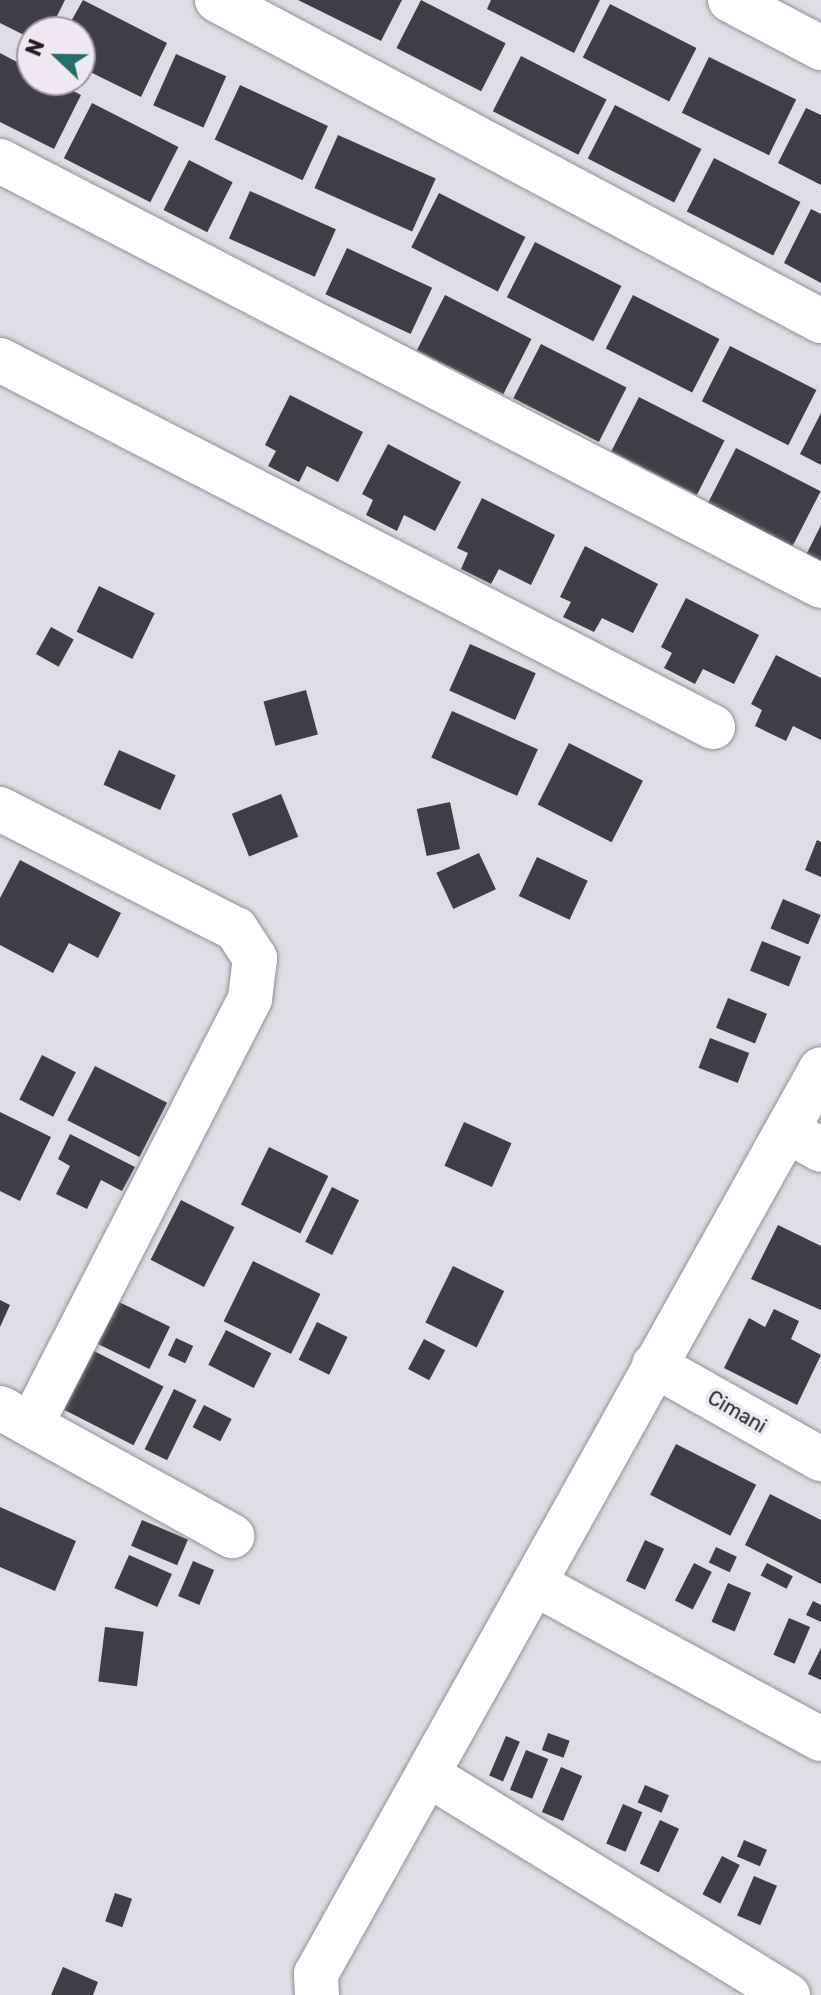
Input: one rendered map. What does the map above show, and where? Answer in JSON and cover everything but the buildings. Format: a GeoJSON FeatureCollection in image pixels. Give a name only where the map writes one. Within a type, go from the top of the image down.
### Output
{"type":"FeatureCollection","features":[{"type":"Feature","properties":{"kind":"street"},"geometry":{"type":"LineString","coordinates":[[217,0],[821,321]]}},
{"type":"Feature","properties":{"kind":"street"},"geometry":{"type":"LineString","coordinates":[[730,0],[821,48]]}},
{"type":"Feature","properties":{"kind":"street"},"geometry":{"type":"LineString","coordinates":[[0,161],[821,586]]}},
{"type":"Feature","properties":{"kind":"street"},"geometry":{"type":"LineString","coordinates":[[0,360],[713,727]]}},
{"type":"Feature","properties":{"kind":"street"},"geometry":{"type":"LineString","coordinates":[[0,809],[236,929],[255,958],[250,999],[16,1416],[232,1536]]}},
{"type":"Feature","properties":{"kind":"street"},"geometry":{"type":"LineString","coordinates":[[317,1995],[316,1974],[537,1585],[654,1365],[804,1140],[821,1069]]}},
{"type":"Feature","properties":{"kind":"street","name":"Cimani"},"geometry":{"type":"LineString","coordinates":[[654,1365],[821,1459]]}},
{"type":"Feature","properties":{"kind":"street"},"geometry":{"type":"LineString","coordinates":[[537,1585],[821,1739]]}},
{"type":"Feature","properties":{"kind":"street"},"geometry":{"type":"LineString","coordinates":[[430,1776],[788,1995]]}}]}
